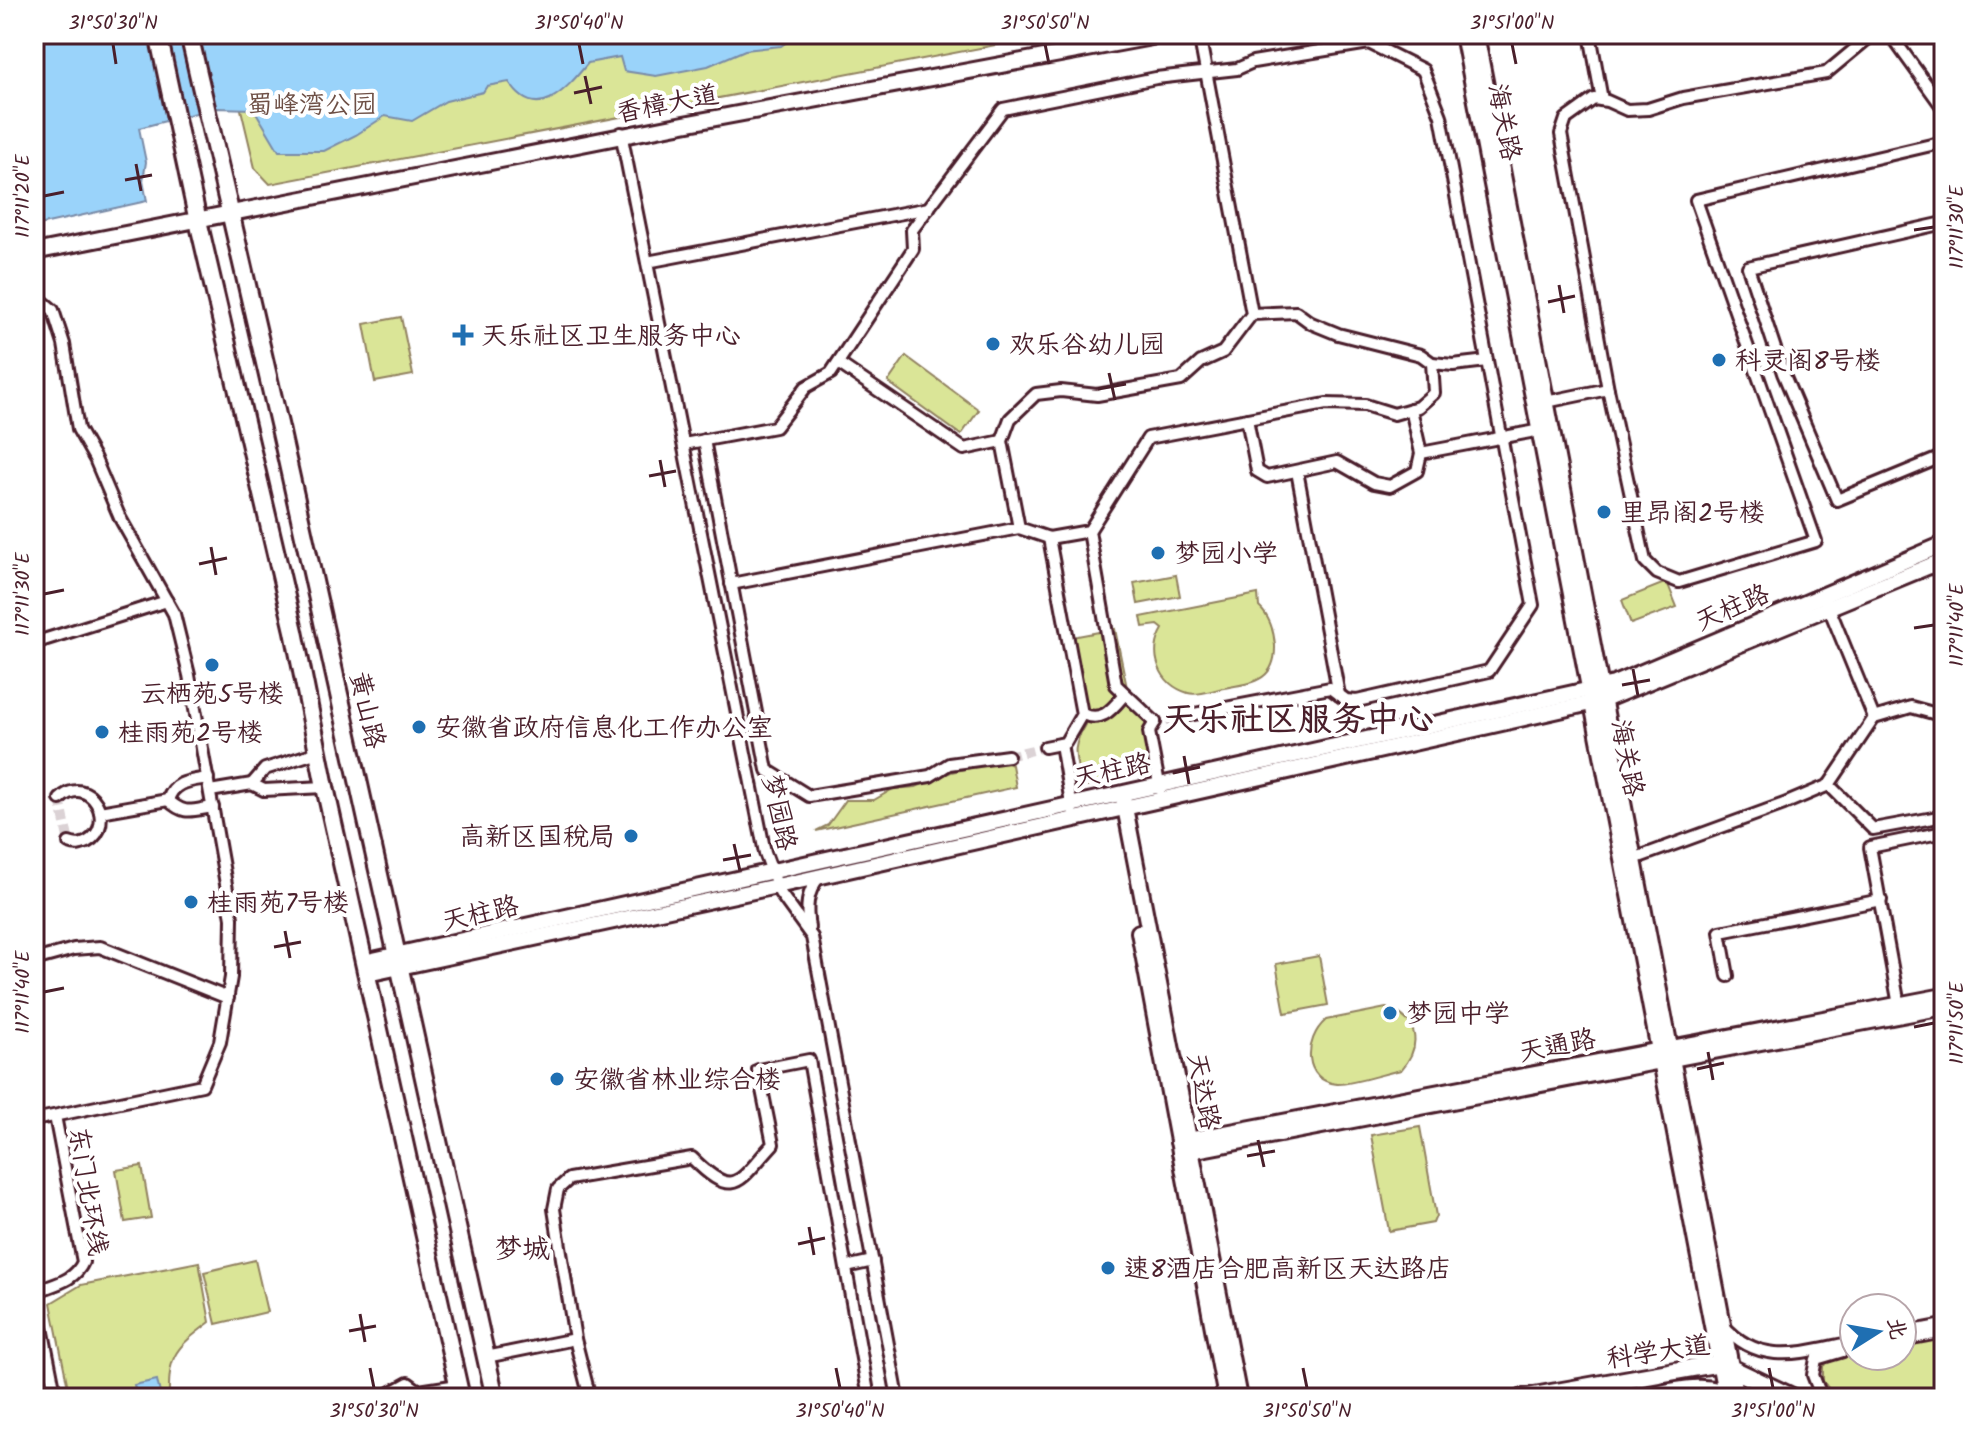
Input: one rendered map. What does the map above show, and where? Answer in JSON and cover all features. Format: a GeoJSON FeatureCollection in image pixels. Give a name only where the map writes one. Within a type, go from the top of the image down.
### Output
{"type":"FeatureCollection","features":[{"type":"Feature","properties":{"kind":"main road"},"geometry":{"type":"LineString","coordinates":[[158,34],[290,616],[325,787],[460,1392]]}},
{"type":"Feature","properties":{"kind":"main road","name":"黄山路"},"geometry":{"type":"LineString","coordinates":[[189,34],[231,210],[495,1398]]}},
{"type":"Feature","properties":{"kind":"main road","name":"科学大道"},"geometry":{"type":"LineString","coordinates":[[1523,1398],[1690,1366],[1726,1366],[1794,1398]]}},
{"type":"Feature","properties":{"kind":"main road","name":"科学大道"},"geometry":{"type":"LineString","coordinates":[[1641,1398],[1695,1388],[1731,1397]]}},
{"type":"Feature","properties":{"kind":"street","name":"香樟大道"},"geometry":{"type":"LineString","coordinates":[[34,243],[231,210],[1126,34]]}},
{"type":"Feature","properties":{"kind":"street","name":"香樟大道"},"geometry":{"type":"LineString","coordinates":[[622,134],[1168,34]]}},
{"type":"Feature","properties":{"kind":"street"},"geometry":{"type":"LineString","coordinates":[[1019,528],[1002,441],[1010,419],[1036,394],[1061,391],[1097,395],[1181,380],[1201,362],[1223,352],[1252,314],[1199,34]]}},
{"type":"Feature","properties":{"kind":"street","name":"海关路"},"geometry":{"type":"LineString","coordinates":[[1463,34],[1541,403]]}},
{"type":"Feature","properties":{"kind":"street","name":"海关路"},"geometry":{"type":"LineString","coordinates":[[1476,34],[1541,403],[1731,1397]]}},
{"type":"Feature","properties":{"kind":"street"},"geometry":{"type":"LineString","coordinates":[[1590,34],[1602,100]]}},
{"type":"Feature","properties":{"kind":"street"},"geometry":{"type":"LineString","coordinates":[[1873,34],[1826,73],[1683,98],[1648,109],[1627,110],[1594,99],[1566,119],[1561,134],[1608,389],[1645,561],[1657,573],[1679,582],[1816,541],[1696,200],[1944,142]]}},
{"type":"Feature","properties":{"kind":"street"},"geometry":{"type":"LineString","coordinates":[[1890,34],[1944,109]]}},
{"type":"Feature","properties":{"kind":"street"},"geometry":{"type":"LineString","coordinates":[[684,444],[775,427],[806,387],[831,373],[913,249],[912,230],[1003,109],[1156,78],[1237,69],[1253,62],[1369,43],[1423,70],[1441,116],[1533,605],[1489,671],[1357,701],[1346,700],[1330,688],[1189,715]]}},
{"type":"Feature","properties":{"kind":"street","name":"梦园路"},"geometry":{"type":"LineString","coordinates":[[622,134],[760,830],[774,879],[809,930],[898,1398]]}},
{"type":"Feature","properties":{"kind":"street"},"geometry":{"type":"LineString","coordinates":[[647,262],[929,208]]}},
{"type":"Feature","properties":{"kind":"street","name":"香樟大道"},"geometry":{"type":"LineString","coordinates":[[34,252],[197,216]]}},
{"type":"Feature","properties":{"kind":"street"},"geometry":{"type":"LineString","coordinates":[[1944,223],[1748,267],[1783,373],[1837,500],[1941,457],[1944,471]]}},
{"type":"Feature","properties":{"kind":"street"},"geometry":{"type":"LineString","coordinates":[[34,299],[40,299],[53,310],[64,344],[78,429],[95,459],[120,518],[174,614],[189,675],[232,918],[228,998],[220,1042],[202,1085],[34,1120]]}},
{"type":"Feature","properties":{"kind":"street"},"geometry":{"type":"LineString","coordinates":[[1252,314],[1296,312],[1311,323],[1338,334],[1421,355],[1432,363],[1453,365],[1487,361]]}},
{"type":"Feature","properties":{"kind":"street"},"geometry":{"type":"LineString","coordinates":[[838,363],[964,449],[1002,441]]}},
{"type":"Feature","properties":{"kind":"street"},"geometry":{"type":"LineString","coordinates":[[1161,791],[1149,732],[1160,721],[1116,685],[1089,531],[1148,438],[1326,404],[1365,405],[1394,414],[1418,407],[1434,393],[1432,363]]}},
{"type":"Feature","properties":{"kind":"street"},"geometry":{"type":"LineString","coordinates":[[1541,403],[1608,389]]}},
{"type":"Feature","properties":{"kind":"street"},"geometry":{"type":"LineString","coordinates":[[1247,419],[1257,471],[1267,477],[1337,462],[1374,483],[1390,486],[1417,471],[1421,453],[1411,409]]}},
{"type":"Feature","properties":{"kind":"street"},"geometry":{"type":"LineString","coordinates":[[1421,453],[1546,429]]}},
{"type":"Feature","properties":{"kind":"street"},"geometry":{"type":"LineString","coordinates":[[704,440],[767,770],[809,796],[930,776],[949,764],[1008,756]]}},
{"type":"Feature","properties":{"kind":"street"},"geometry":{"type":"LineString","coordinates":[[1297,471],[1339,695]]}},
{"type":"Feature","properties":{"kind":"street"},"geometry":{"type":"LineString","coordinates":[[731,584],[1019,528],[1049,538],[1089,531]]}},
{"type":"Feature","properties":{"kind":"street"},"geometry":{"type":"LineString","coordinates":[[1045,747],[1065,743],[1082,714],[1049,538]]}},
{"type":"Feature","properties":{"kind":"street","name":"天柱路"},"geometry":{"type":"LineString","coordinates":[[1826,600],[1944,544]]}},
{"type":"Feature","properties":{"kind":"street","name":"天柱路"},"geometry":{"type":"LineString","coordinates":[[365,968],[1597,695],[1683,655],[1826,600],[1944,560]]}},
{"type":"Feature","properties":{"kind":"street"},"geometry":{"type":"LineString","coordinates":[[1826,600],[1874,718]]}},
{"type":"Feature","properties":{"kind":"street"},"geometry":{"type":"LineString","coordinates":[[34,643],[167,601]]}},
{"type":"Feature","properties":{"kind":"street"},"geometry":{"type":"LineString","coordinates":[[1082,714],[1092,719],[1100,717],[1125,694]]}},
{"type":"Feature","properties":{"kind":"street"},"geometry":{"type":"LineString","coordinates":[[1629,861],[1829,785],[1874,718],[1911,707],[1944,716]]}},
{"type":"Feature","properties":{"kind":"street"},"geometry":{"type":"LineString","coordinates":[[1061,744],[1073,811]]}},
{"type":"Feature","properties":{"kind":"street"},"geometry":{"type":"LineString","coordinates":[[252,784],[265,769],[318,752]]}},
{"type":"Feature","properties":{"kind":"street"},"geometry":{"type":"LineString","coordinates":[[168,800],[174,787],[208,778]]}},
{"type":"Feature","properties":{"kind":"street"},"geometry":{"type":"LineString","coordinates":[[210,791],[252,784],[264,790],[325,787]]}},
{"type":"Feature","properties":{"kind":"street"},"geometry":{"type":"LineString","coordinates":[[1829,785],[1873,829],[1944,816]]}},
{"type":"Feature","properties":{"kind":"street"},"geometry":{"type":"LineString","coordinates":[[60,799],[74,791],[86,791],[95,799],[100,812],[101,826],[93,838],[82,844],[69,843]]}},
{"type":"Feature","properties":{"kind":"street"},"geometry":{"type":"LineString","coordinates":[[168,800],[178,810],[191,812],[213,807]]}},
{"type":"Feature","properties":{"kind":"street"},"geometry":{"type":"LineString","coordinates":[[100,812],[168,800]]}},
{"type":"Feature","properties":{"kind":"street","name":"天达路"},"geometry":{"type":"LineString","coordinates":[[1118,801],[1185,1146],[1239,1398]]}},
{"type":"Feature","properties":{"kind":"street","name":"天柱路"},"geometry":{"type":"LineString","coordinates":[[774,879],[819,877],[1073,811]]}},
{"type":"Feature","properties":{"kind":"street"},"geometry":{"type":"LineString","coordinates":[[1899,1005],[1870,847],[1944,832]]}},
{"type":"Feature","properties":{"kind":"street"},"geometry":{"type":"LineString","coordinates":[[809,930],[806,911],[808,894],[819,877]]}},
{"type":"Feature","properties":{"kind":"street"},"geometry":{"type":"LineString","coordinates":[[1728,976],[1720,932],[1881,900]]}},
{"type":"Feature","properties":{"kind":"street"},"geometry":{"type":"LineString","coordinates":[[34,960],[74,949],[100,947],[228,998]]}},
{"type":"Feature","properties":{"kind":"street","name":"天通路"},"geometry":{"type":"LineString","coordinates":[[1666,1055],[1944,996]]}},
{"type":"Feature","properties":{"kind":"street","name":"天通路"},"geometry":{"type":"LineString","coordinates":[[1185,1146],[1666,1055],[1944,1007]]}},
{"type":"Feature","properties":{"kind":"street","name":"海关路"},"geometry":{"type":"LineString","coordinates":[[1666,1055],[1723,1325],[1726,1366]]}},
{"type":"Feature","properties":{"kind":"street"},"geometry":{"type":"LineString","coordinates":[[590,1398],[575,1339],[554,1209],[558,1189],[569,1179],[692,1158],[714,1180],[727,1183],[738,1181],[773,1144],[758,1070],[809,1060],[869,1398]]}},
{"type":"Feature","properties":{"kind":"street","name":"东门北环线"},"geometry":{"type":"LineString","coordinates":[[35,1292],[69,1280],[78,1273],[83,1262],[55,1116]]}},
{"type":"Feature","properties":{"kind":"street","name":"天达路"},"geometry":{"type":"LineString","coordinates":[[1185,1146],[1226,1398]]}},
{"type":"Feature","properties":{"kind":"street"},"geometry":{"type":"LineString","coordinates":[[846,1267],[873,1261]]}},
{"type":"Feature","properties":{"kind":"street"},"geometry":{"type":"LineString","coordinates":[[35,1292],[56,1398]]}},
{"type":"Feature","properties":{"kind":"street"},"geometry":{"type":"LineString","coordinates":[[1723,1325],[1743,1344],[1763,1352],[1786,1355],[1838,1345]]}},
{"type":"Feature","properties":{"kind":"street"},"geometry":{"type":"LineString","coordinates":[[1918,1330],[1944,1325]]}},
{"type":"Feature","properties":{"kind":"street"},"geometry":{"type":"LineString","coordinates":[[1918,1337],[1944,1332]]}},
{"type":"Feature","properties":{"kind":"street"},"geometry":{"type":"LineString","coordinates":[[486,1357],[575,1339]]}},
{"type":"Feature","properties":{"kind":"street"},"geometry":{"type":"LineString","coordinates":[[1822,1398],[1813,1375],[1816,1359],[1838,1353]]}},
{"type":"Feature","properties":{"kind":"street"},"geometry":{"type":"LineString","coordinates":[[381,1398],[408,1383],[419,1391],[460,1392]]}},
{"type":"Feature","properties":{"kind":"green space","name":"蜀峰湾公园"},"geometry":{"type":"Polygon","coordinates":[[[223,34],[1053,34],[270,184],[255,168],[223,34]]]}},
{"type":"Feature","properties":{"kind":"green space"},"geometry":{"type":"Polygon","coordinates":[[[401,317],[413,375],[375,382],[364,324],[401,317]]]}},
{"type":"Feature","properties":{"kind":"green space"},"geometry":{"type":"Polygon","coordinates":[[[906,356],[979,410],[961,435],[888,382],[906,356]]]}},
{"type":"Feature","properties":{"kind":"green space"},"geometry":{"type":"Polygon","coordinates":[[[1176,575],[1180,596],[1138,604],[1134,583],[1176,575]]]}},
{"type":"Feature","properties":{"kind":"green space"},"geometry":{"type":"Polygon","coordinates":[[[1667,582],[1677,607],[1631,624],[1622,600],[1667,582]]]}},
{"type":"Feature","properties":{"kind":"green space"},"geometry":{"type":"Polygon","coordinates":[[[1258,594],[1259,607],[1271,625],[1275,646],[1271,668],[1265,675],[1250,683],[1195,694],[1170,683],[1163,675],[1157,658],[1156,648],[1163,629],[1158,625],[1143,627],[1141,617],[1258,594]]]}},
{"type":"Feature","properties":{"kind":"green space"},"geometry":{"type":"Polygon","coordinates":[[[1115,629],[1127,688],[1146,704],[1157,759],[1154,772],[1082,787],[1076,746],[1087,721],[1072,637],[1115,629]]]}},
{"type":"Feature","properties":{"kind":"green space"},"geometry":{"type":"Polygon","coordinates":[[[1004,761],[1012,765],[1016,787],[816,831],[828,825],[846,800],[874,800],[893,789],[916,787],[951,772],[1004,761]]]}},
{"type":"Feature","properties":{"kind":"green space"},"geometry":{"type":"Polygon","coordinates":[[[1319,956],[1328,1005],[1285,1013],[1276,964],[1319,956]]]}},
{"type":"Feature","properties":{"kind":"green space"},"geometry":{"type":"Polygon","coordinates":[[[1386,1008],[1405,1018],[1414,1033],[1412,1051],[1401,1070],[1343,1084],[1318,1076],[1310,1058],[1310,1048],[1318,1028],[1326,1020],[1386,1008]]]}},
{"type":"Feature","properties":{"kind":"green space"},"geometry":{"type":"Polygon","coordinates":[[[1420,1127],[1436,1216],[1433,1223],[1389,1231],[1371,1135],[1420,1127]]]}},
{"type":"Feature","properties":{"kind":"green space"},"geometry":{"type":"Polygon","coordinates":[[[142,1166],[151,1218],[125,1222],[116,1170],[142,1166]]]}},
{"type":"Feature","properties":{"kind":"green space"},"geometry":{"type":"Polygon","coordinates":[[[255,1260],[267,1312],[216,1324],[204,1272],[255,1260]]]}},
{"type":"Feature","properties":{"kind":"green space"},"geometry":{"type":"Polygon","coordinates":[[[199,1262],[210,1322],[176,1353],[170,1371],[169,1398],[70,1398],[51,1303],[81,1285],[199,1262]]]}},
{"type":"Feature","properties":{"kind":"green space"},"geometry":{"type":"Polygon","coordinates":[[[1944,1336],[1944,1398],[1836,1398],[1823,1381],[1823,1366],[1838,1356],[1838,1372],[1918,1372],[1918,1341],[1944,1336]]]}},
{"type":"Feature","properties":{"kind":"water"},"geometry":{"type":"Polygon","coordinates":[[[34,34],[798,34],[781,46],[745,50],[708,66],[656,76],[624,71],[620,57],[588,63],[560,92],[540,102],[519,95],[509,82],[487,86],[483,92],[446,101],[412,121],[385,116],[324,151],[279,151],[254,109],[215,108],[139,128],[146,162],[143,181],[147,201],[34,226],[34,34]]]}},
{"type":"Feature","properties":{"kind":"water"},"geometry":{"type":"Polygon","coordinates":[[[157,1380],[161,1398],[137,1398],[134,1385],[157,1380]]]}},
{"type":"Feature","properties":{"kind":"tunnel"},"geometry":{"type":"LineString","coordinates":[[1166,720],[1189,715]]}},
{"type":"Feature","properties":{"kind":"tunnel"},"geometry":{"type":"LineString","coordinates":[[1008,756],[1045,747]]}},
{"type":"Feature","properties":{"kind":"tunnel"},"geometry":{"type":"LineString","coordinates":[[60,799],[69,843]]}},
{"type":"Feature","properties":{"kind":"place","name":"天乐社区卫生服务中心"},"geometry":{"type":"Point","coordinates":[463,335]}},
{"type":"Feature","properties":{"kind":"place","name":"欢乐谷幼儿园"},"geometry":{"type":"Point","coordinates":[993,344]}},
{"type":"Feature","properties":{"kind":"place","name":"科灵阁8号楼"},"geometry":{"type":"Point","coordinates":[1719,360]}},
{"type":"Feature","properties":{"kind":"place","name":"里昂阁2号楼"},"geometry":{"type":"Point","coordinates":[1604,512]}},
{"type":"Feature","properties":{"kind":"place","name":"梦园小学"},"geometry":{"type":"Point","coordinates":[1158,553]}},
{"type":"Feature","properties":{"kind":"place","name":"云栖苑5号楼"},"geometry":{"type":"Point","coordinates":[212,665]}},
{"type":"Feature","properties":{"kind":"place","name":"安徽省政府信息化工作办公室"},"geometry":{"type":"Point","coordinates":[419,727]}},
{"type":"Feature","properties":{"kind":"place","name":"桂雨苑2号楼"},"geometry":{"type":"Point","coordinates":[102,732]}},
{"type":"Feature","properties":{"kind":"place","name":"高新区国税局"},"geometry":{"type":"Point","coordinates":[631,836]}},
{"type":"Feature","properties":{"kind":"place","name":"桂雨苑7号楼"},"geometry":{"type":"Point","coordinates":[191,902]}},
{"type":"Feature","properties":{"kind":"place","name":"梦园中学"},"geometry":{"type":"Point","coordinates":[1390,1013]}},
{"type":"Feature","properties":{"kind":"place","name":"安徽省林业综合楼"},"geometry":{"type":"Point","coordinates":[557,1079]}},
{"type":"Feature","properties":{"kind":"place","name":"速8酒店合肥高新区天达路店"},"geometry":{"type":"Point","coordinates":[1108,1268]}},
{"type":"Feature","properties":{"kind":"district","name":"天乐社区服务中心"},"geometry":{"type":"Point","coordinates":[1298,718]}},
{"type":"Feature","properties":{"kind":"district","name":"梦城"},"geometry":{"type":"Point","coordinates":[522,1248]}}]}
